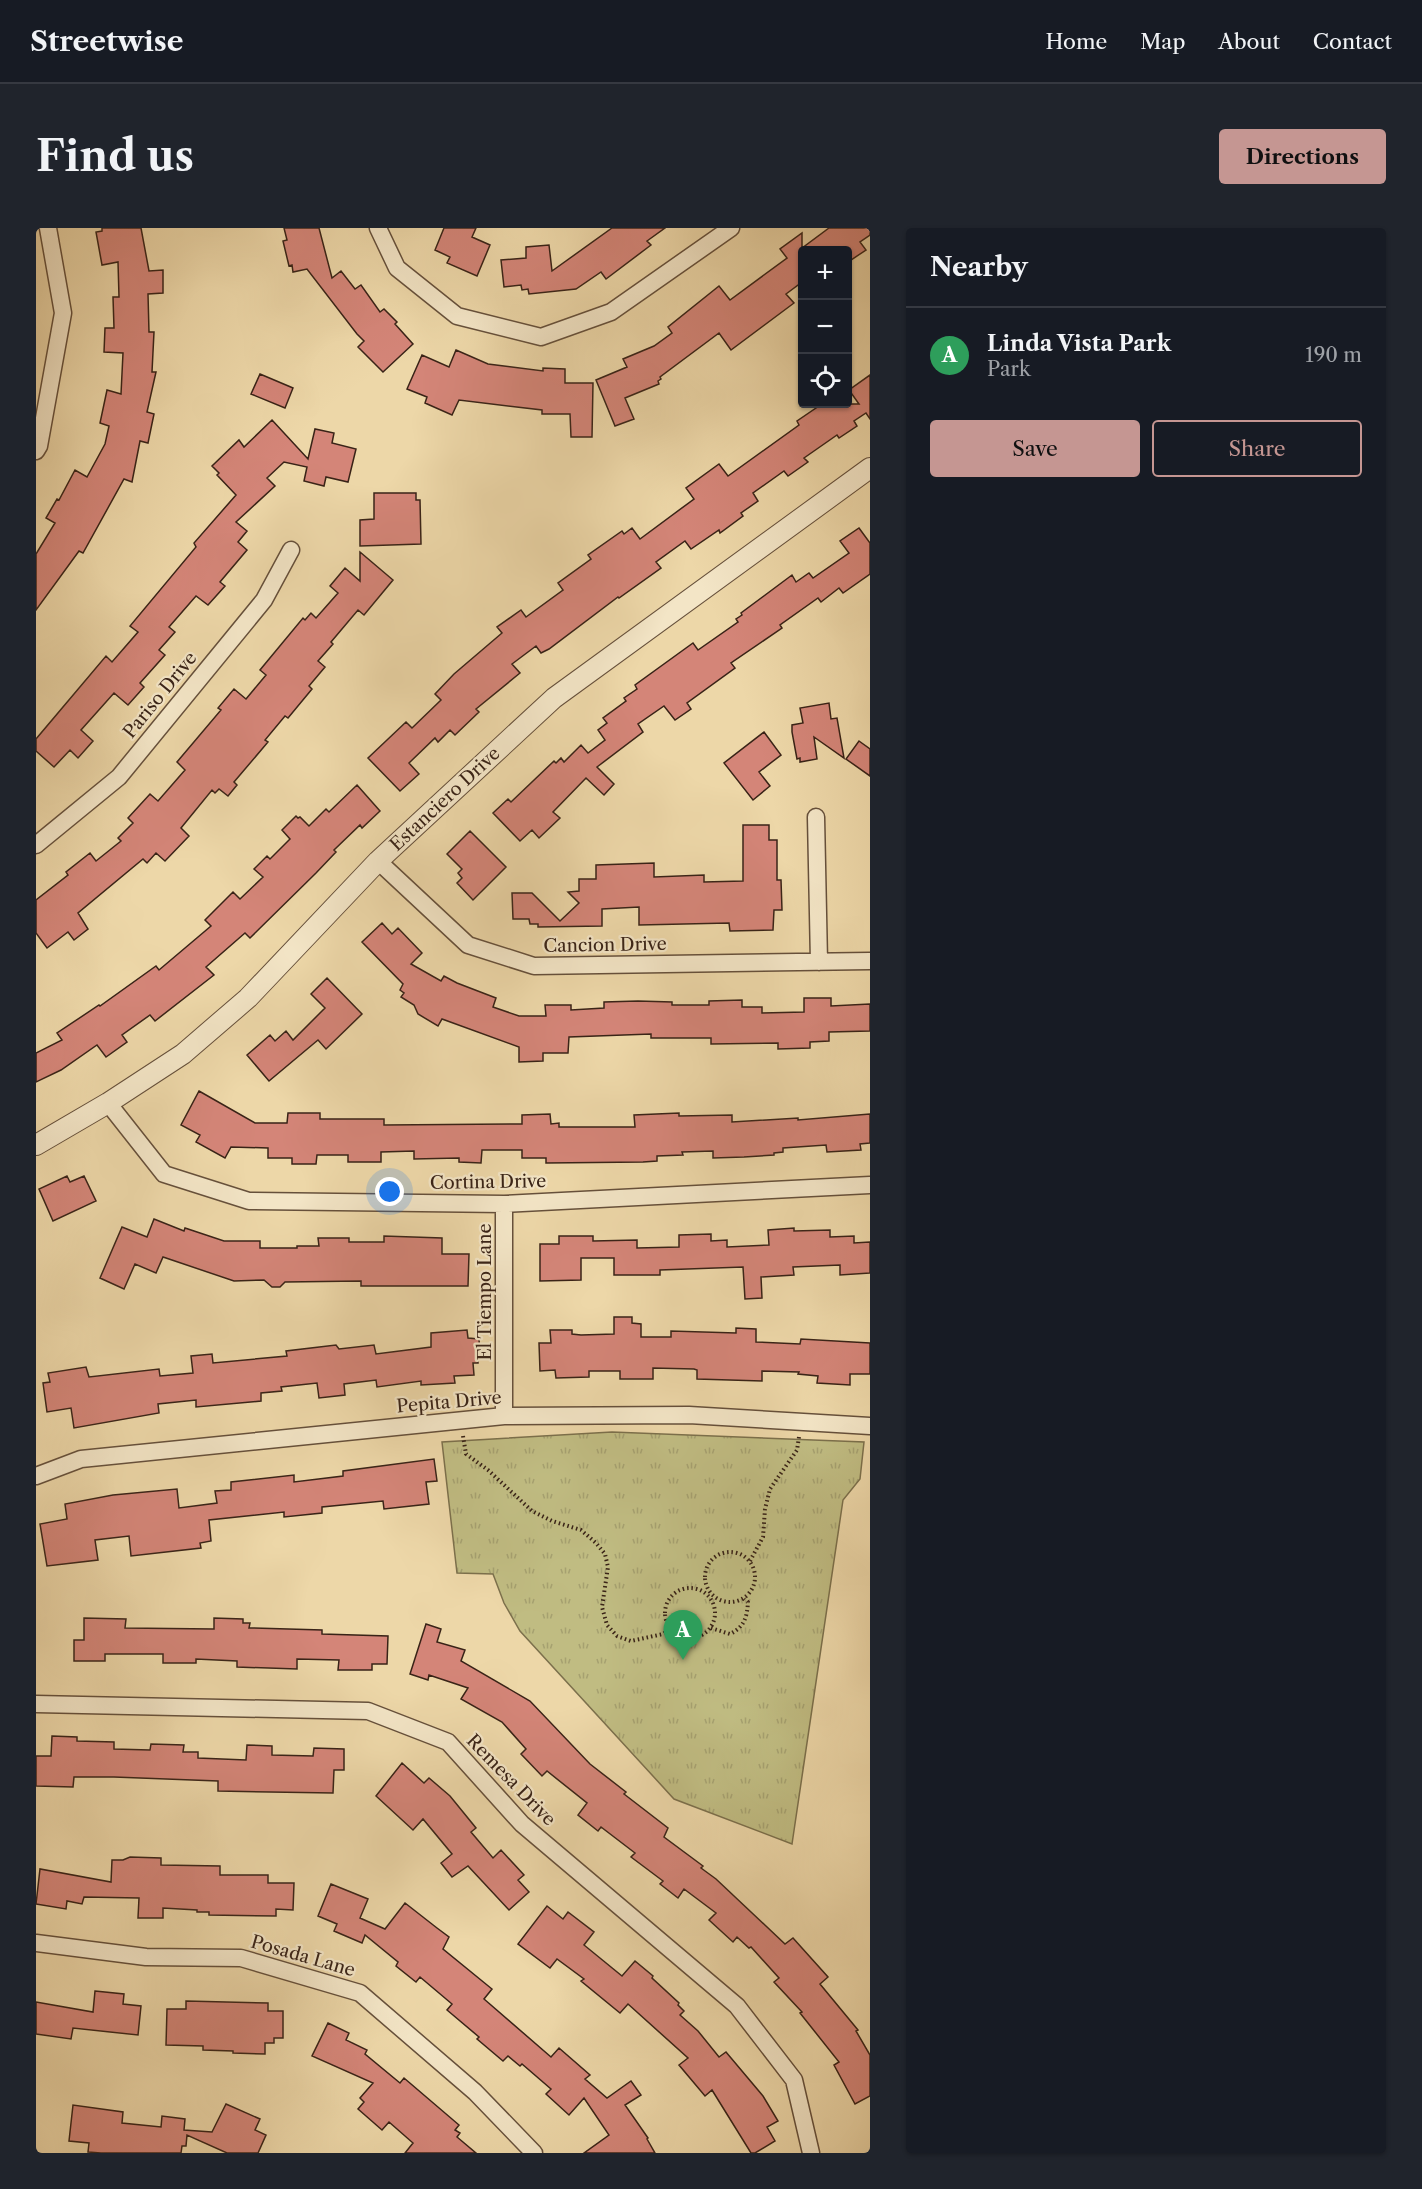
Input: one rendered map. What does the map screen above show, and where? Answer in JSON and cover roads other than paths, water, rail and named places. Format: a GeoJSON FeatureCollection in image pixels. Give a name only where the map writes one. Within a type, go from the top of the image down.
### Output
{"type":"FeatureCollection","features":[{"type":"Feature","properties":{"kind":"street"},"geometry":{"type":"LineString","coordinates":[[36,451],[39,446],[63,313],[48,228]]}},
{"type":"Feature","properties":{"kind":"street"},"geometry":{"type":"LineString","coordinates":[[378,228],[397,268],[457,315],[541,337],[611,312],[730,228]]}},
{"type":"Feature","properties":{"kind":"street","name":"Estanciero Drive"},"geometry":{"type":"LineString","coordinates":[[36,1144],[108,1103],[183,1054],[248,998],[378,861],[554,698],[870,468]]}},
{"type":"Feature","properties":{"kind":"street","name":"Pariso Drive"},"geometry":{"type":"LineString","coordinates":[[36,845],[119,777],[264,600],[291,550]]}},
{"type":"Feature","properties":{"kind":"street"},"geometry":{"type":"LineString","coordinates":[[816,817],[819,962]]}},
{"type":"Feature","properties":{"kind":"street","name":"Cancion Drive"},"geometry":{"type":"LineString","coordinates":[[378,861],[468,945],[534,966],[870,962]]}},
{"type":"Feature","properties":{"kind":"street","name":"Cortina Drive"},"geometry":{"type":"LineString","coordinates":[[108,1103],[164,1174],[249,1201],[504,1204],[870,1185]]}},
{"type":"Feature","properties":{"kind":"street","name":"El Tiempo Lane"},"geometry":{"type":"LineString","coordinates":[[504,1204],[504,1416]]}},
{"type":"Feature","properties":{"kind":"street","name":"Pepita Drive"},"geometry":{"type":"LineString","coordinates":[[36,1476],[81,1459],[504,1416],[689,1415],[870,1426]]}},
{"type":"Feature","properties":{"kind":"street","name":"Remesa Drive"},"geometry":{"type":"LineString","coordinates":[[36,1704],[368,1711],[448,1742],[522,1824],[737,2006],[794,2080],[811,2153]]}},
{"type":"Feature","properties":{"kind":"street","name":"Posada Lane"},"geometry":{"type":"LineString","coordinates":[[36,1943],[146,1957],[241,1958],[360,1993],[475,2092],[534,2153]]}},
{"type":"Feature","properties":{"kind":"place","name":"Linda Vista Park"},"geometry":{"type":"Point","coordinates":[683,1660]}}]}
